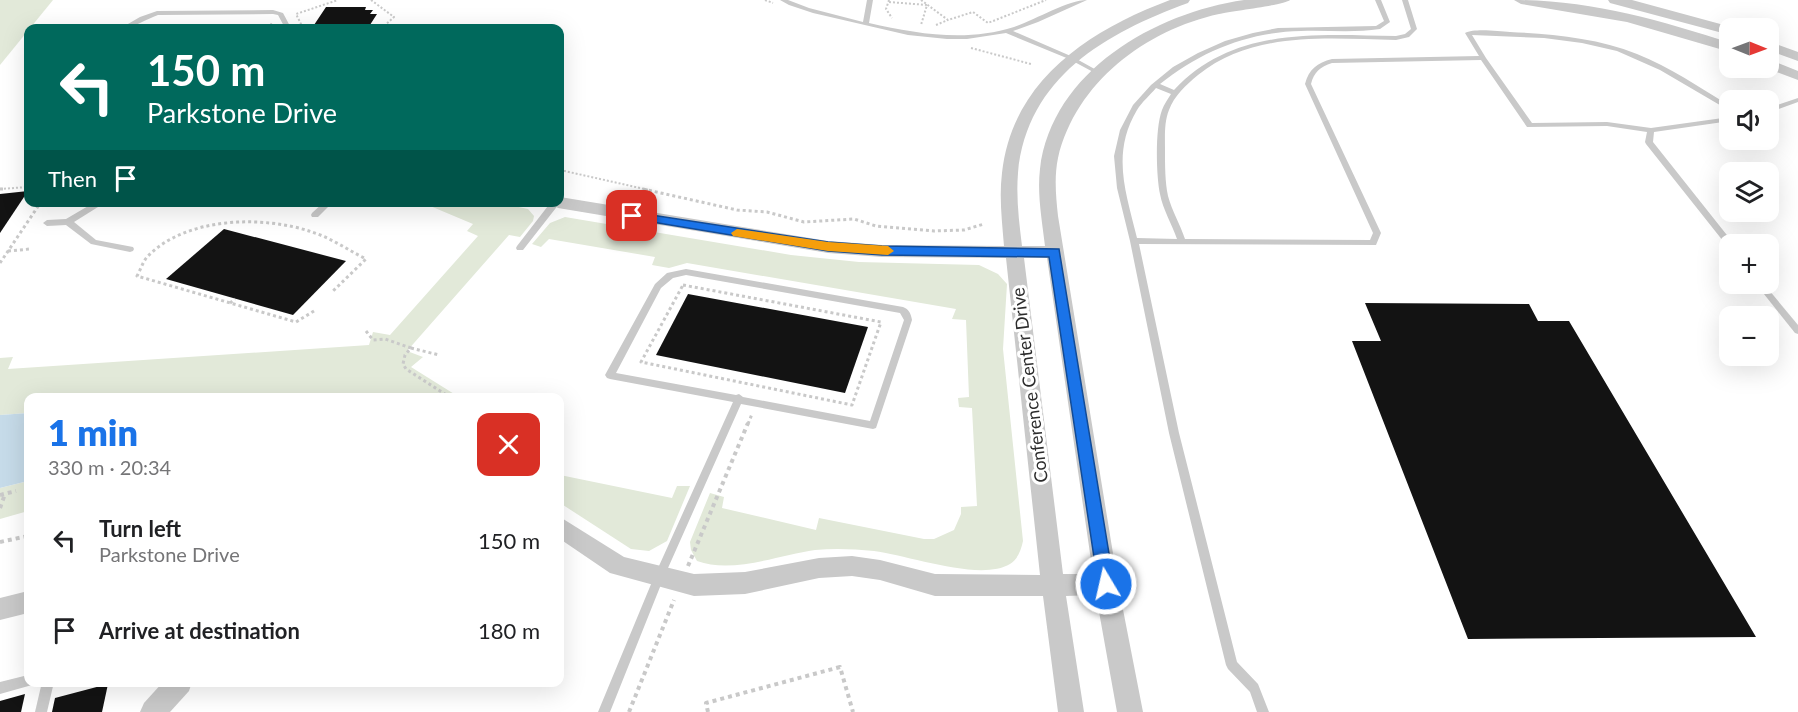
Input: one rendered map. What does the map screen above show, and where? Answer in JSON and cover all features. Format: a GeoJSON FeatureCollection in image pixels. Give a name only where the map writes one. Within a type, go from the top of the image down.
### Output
{"type":"FeatureCollection","features":[{"type":"Feature","properties":{"kind":"street","name":"Conference Center Drive"},"geometry":{"type":"LineString","coordinates":[[1071,712],[1053,585],[1014,252],[1009,199],[1010,168],[1015,143],[1040,93],[1071,58],[1101,36],[1130,19],[1183,0]]}},
{"type":"Feature","properties":{"kind":"street"},"geometry":{"type":"LineString","coordinates":[[1130,712],[1106,584],[1055,252],[1049,206],[1050,159],[1062,121],[1078,94],[1097,72],[1140,40],[1198,16],[1245,5],[1283,0]]}},
{"type":"Feature","properties":{"kind":"street"},"geometry":{"type":"LineString","coordinates":[[1521,0],[1615,15],[1694,35],[1719,44]]}},
{"type":"Feature","properties":{"kind":"street"},"geometry":{"type":"LineString","coordinates":[[1615,0],[1719,28]]}},
{"type":"Feature","properties":{"kind":"street"},"geometry":{"type":"LineString","coordinates":[[1779,49],[1798,57]]}},
{"type":"Feature","properties":{"kind":"street"},"geometry":{"type":"LineString","coordinates":[[1779,68],[1798,76]]}},
{"type":"Feature","properties":{"kind":"street"},"geometry":{"type":"LineString","coordinates":[[564,203],[828,247],[882,251],[1055,252]]}},
{"type":"Feature","properties":{"kind":"street"},"geometry":{"type":"LineString","coordinates":[[564,530],[618,566],[670,580],[715,585],[745,583],[819,568],[852,566],[880,570],[935,585],[1106,584]]}},
{"type":"Feature","properties":{"kind":"street"},"geometry":{"type":"LineString","coordinates":[[0,609],[24,603]]}},
{"type":"Feature","properties":{"kind":"street"},"geometry":{"type":"LineString","coordinates":[[153,712],[176,687]]}},
{"type":"Feature","properties":{"kind":"lane"},"geometry":{"type":"LineString","coordinates":[[783,0],[797,7],[914,36],[945,39],[1007,31],[1084,0]]}},
{"type":"Feature","properties":{"kind":"lane"},"geometry":{"type":"LineString","coordinates":[[867,24],[870,0]]}},
{"type":"Feature","properties":{"kind":"lane"},"geometry":{"type":"LineString","coordinates":[[1263,712],[1254,688],[1232,664],[1174,434],[1121,184],[1118,157],[1121,136],[1141,99],[1174,68],[1205,52],[1278,30],[1378,28],[1387,22],[1378,0]]}},
{"type":"Feature","properties":{"kind":"lane"},"geometry":{"type":"LineString","coordinates":[[1182,241],[1164,194],[1162,122],[1166,108],[1176,93],[1215,60],[1252,46],[1278,40],[1407,36],[1414,29],[1405,0]]}},
{"type":"Feature","properties":{"kind":"lane"},"geometry":{"type":"LineString","coordinates":[[131,24],[157,13],[273,12],[281,14],[286,24]]}},
{"type":"Feature","properties":{"kind":"lane"},"geometry":{"type":"LineString","coordinates":[[1007,31],[1071,58],[1097,72]]}},
{"type":"Feature","properties":{"kind":"lane"},"geometry":{"type":"LineString","coordinates":[[1719,103],[1642,59],[1598,45],[1554,36],[1520,33],[1468,33],[1530,125],[1607,124],[1651,130],[1719,121]]}},
{"type":"Feature","properties":{"kind":"lane"},"geometry":{"type":"LineString","coordinates":[[1134,241],[1373,243],[1377,232],[1308,84],[1310,75],[1319,64],[1332,61],[1483,58]]}},
{"type":"Feature","properties":{"kind":"lane"},"geometry":{"type":"LineString","coordinates":[[1156,85],[1176,93]]}},
{"type":"Feature","properties":{"kind":"lane"},"geometry":{"type":"LineString","coordinates":[[1779,107],[1798,100]]}},
{"type":"Feature","properties":{"kind":"lane"},"geometry":{"type":"LineString","coordinates":[[1651,130],[1648,142],[1722,234]]}},
{"type":"Feature","properties":{"kind":"lane"},"geometry":{"type":"LineString","coordinates":[[46,223],[68,222],[94,207]]}},
{"type":"Feature","properties":{"kind":"lane"},"geometry":{"type":"LineString","coordinates":[[315,215],[324,207]]}},
{"type":"Feature","properties":{"kind":"lane"},"geometry":{"type":"LineString","coordinates":[[520,248],[553,207]]}},
{"type":"Feature","properties":{"kind":"lane"},"geometry":{"type":"LineString","coordinates":[[68,222],[94,242],[130,249]]}},
{"type":"Feature","properties":{"kind":"lane"},"geometry":{"type":"LineString","coordinates":[[694,272],[897,307],[907,315],[908,320],[873,425],[739,398],[610,375],[658,286],[670,275],[694,272]]}},
{"type":"Feature","properties":{"kind":"lane"},"geometry":{"type":"LineString","coordinates":[[1769,294],[1798,331]]}},
{"type":"Feature","properties":{"kind":"lane"},"geometry":{"type":"LineString","coordinates":[[604,712],[670,580],[739,398]]}},
{"type":"Feature","properties":{"kind":"lane"},"geometry":{"type":"LineString","coordinates":[[0,688],[24,682]]}},
{"type":"Feature","properties":{"kind":"lane"},"geometry":{"type":"LineString","coordinates":[[41,712],[47,687]]}},
{"type":"Feature","properties":{"kind":"path"},"geometry":{"type":"LineString","coordinates":[[301,24],[296,14],[338,0]]}},
{"type":"Feature","properties":{"kind":"path"},"geometry":{"type":"LineString","coordinates":[[371,0],[394,17],[386,24]]}},
{"type":"Feature","properties":{"kind":"path"},"geometry":{"type":"LineString","coordinates":[[921,0],[948,20]]}},
{"type":"Feature","properties":{"kind":"path"},"geometry":{"type":"LineString","coordinates":[[933,25],[973,12],[988,23],[1046,0]]}},
{"type":"Feature","properties":{"kind":"path"},"geometry":{"type":"LineString","coordinates":[[894,20],[886,9],[888,1],[927,5]]}},
{"type":"Feature","properties":{"kind":"path"},"geometry":{"type":"LineString","coordinates":[[920,26],[927,5]]}},
{"type":"Feature","properties":{"kind":"path"},"geometry":{"type":"LineString","coordinates":[[916,26],[927,26]]}},
{"type":"Feature","properties":{"kind":"path"},"geometry":{"type":"LineString","coordinates":[[564,171],[737,210],[767,212],[804,222],[854,219],[876,226],[934,231],[964,230],[984,224]]}},
{"type":"Feature","properties":{"kind":"path"},"geometry":{"type":"LineString","coordinates":[[0,189],[24,187]]}},
{"type":"Feature","properties":{"kind":"path"},"geometry":{"type":"LineString","coordinates":[[0,263],[38,207]]}},
{"type":"Feature","properties":{"kind":"path"},"geometry":{"type":"LineString","coordinates":[[314,311],[296,322],[137,276],[147,257],[162,244],[189,231],[252,221],[304,229],[366,259],[333,292]]}},
{"type":"Feature","properties":{"kind":"path"},"geometry":{"type":"LineString","coordinates":[[9,251],[30,249]]}},
{"type":"Feature","properties":{"kind":"path"},"geometry":{"type":"LineString","coordinates":[[683,285],[881,322],[852,405],[763,387],[641,362],[683,285]]}},
{"type":"Feature","properties":{"kind":"path"},"geometry":{"type":"LineString","coordinates":[[230,303],[235,298]]}},
{"type":"Feature","properties":{"kind":"path"},"geometry":{"type":"LineString","coordinates":[[366,331],[373,340],[385,339],[439,355]]}},
{"type":"Feature","properties":{"kind":"path"},"geometry":{"type":"LineString","coordinates":[[411,348],[402,364],[405,369],[443,393]]}},
{"type":"Feature","properties":{"kind":"path"},"geometry":{"type":"LineString","coordinates":[[629,712],[670,580],[763,387]]}},
{"type":"Feature","properties":{"kind":"path"},"geometry":{"type":"LineString","coordinates":[[0,509],[2,494],[16,491]]}},
{"type":"Feature","properties":{"kind":"path"},"geometry":{"type":"LineString","coordinates":[[0,542],[24,537]]}},
{"type":"Feature","properties":{"kind":"path"},"geometry":{"type":"LineString","coordinates":[[708,712],[706,703],[840,667],[853,712]]}},
{"type":"Feature","properties":{"kind":"green space"},"geometry":{"type":"Polygon","coordinates":[[[0,0],[53,0],[33,24],[24,24],[24,36],[0,65],[0,0]]]}},
{"type":"Feature","properties":{"kind":"green space"},"geometry":{"type":"Polygon","coordinates":[[[433,207],[519,207],[528,209],[534,216],[533,221],[520,237],[509,235],[407,351],[423,357],[411,367],[453,393],[24,393],[24,413],[0,415],[0,358],[13,357],[8,369],[369,345],[373,332],[390,335],[478,236],[467,231],[473,224],[433,207]]]}},
{"type":"Feature","properties":{"kind":"green space"},"geometry":{"type":"Polygon","coordinates":[[[565,217],[791,255],[859,262],[979,265],[998,274],[1007,284],[1003,349],[1023,541],[1015,560],[997,569],[963,569],[888,553],[837,549],[815,550],[741,565],[697,561],[691,550],[690,542],[710,493],[724,497],[722,508],[816,530],[819,518],[924,539],[934,539],[954,530],[961,514],[961,507],[977,506],[972,408],[959,407],[958,398],[969,397],[966,320],[952,319],[956,309],[687,263],[669,268],[652,265],[655,257],[549,239],[541,247],[532,244],[550,223],[565,217]]]}},
{"type":"Feature","properties":{"kind":"green space"},"geometry":{"type":"Polygon","coordinates":[[[564,476],[672,498],[677,486],[690,486],[667,541],[649,551],[631,549],[564,506],[564,476]]]}},
{"type":"Feature","properties":{"kind":"green space"},"geometry":{"type":"Polygon","coordinates":[[[24,482],[24,512],[0,519],[0,488],[24,482]]]}},
{"type":"Feature","properties":{"kind":"water"},"geometry":{"type":"Polygon","coordinates":[[[24,413],[24,482],[0,488],[0,415],[24,413]]]}},
{"type":"Feature","properties":{"kind":"building"},"geometry":{"type":"Polygon","coordinates":[[[326,7],[366,7],[365,10],[373,10],[370,14],[377,14],[371,24],[315,24],[326,7]]]}},
{"type":"Feature","properties":{"kind":"building"},"geometry":{"type":"Polygon","coordinates":[[[24,191],[24,197],[0,233],[0,194],[24,191]]]}},
{"type":"Feature","properties":{"kind":"building"},"geometry":{"type":"Polygon","coordinates":[[[224,229],[346,261],[293,315],[166,279],[224,229]]]}},
{"type":"Feature","properties":{"kind":"building"},"geometry":{"type":"Polygon","coordinates":[[[688,294],[868,327],[845,393],[656,355],[688,294]]]}},
{"type":"Feature","properties":{"kind":"building"},"geometry":{"type":"Polygon","coordinates":[[[1365,303],[1529,304],[1538,321],[1569,321],[1756,637],[1468,639],[1352,341],[1381,341],[1365,303]]]}},
{"type":"Feature","properties":{"kind":"building"},"geometry":{"type":"Polygon","coordinates":[[[97,687],[107,687],[102,712],[52,712],[55,698],[97,687]]]}},
{"type":"Feature","properties":{"kind":"building"},"geometry":{"type":"Polygon","coordinates":[[[25,694],[21,712],[0,712],[0,701],[25,694]]]}},
{"type":"Feature","properties":{"kind":"slow traffic"},"geometry":{"type":"LineString","coordinates":[[737,233],[828,247],[888,251]]}},
{"type":"Feature","properties":{"kind":"route"},"geometry":{"type":"LineString","coordinates":[[632,216],[828,247],[882,251],[1055,252],[1106,584]]}}]}
